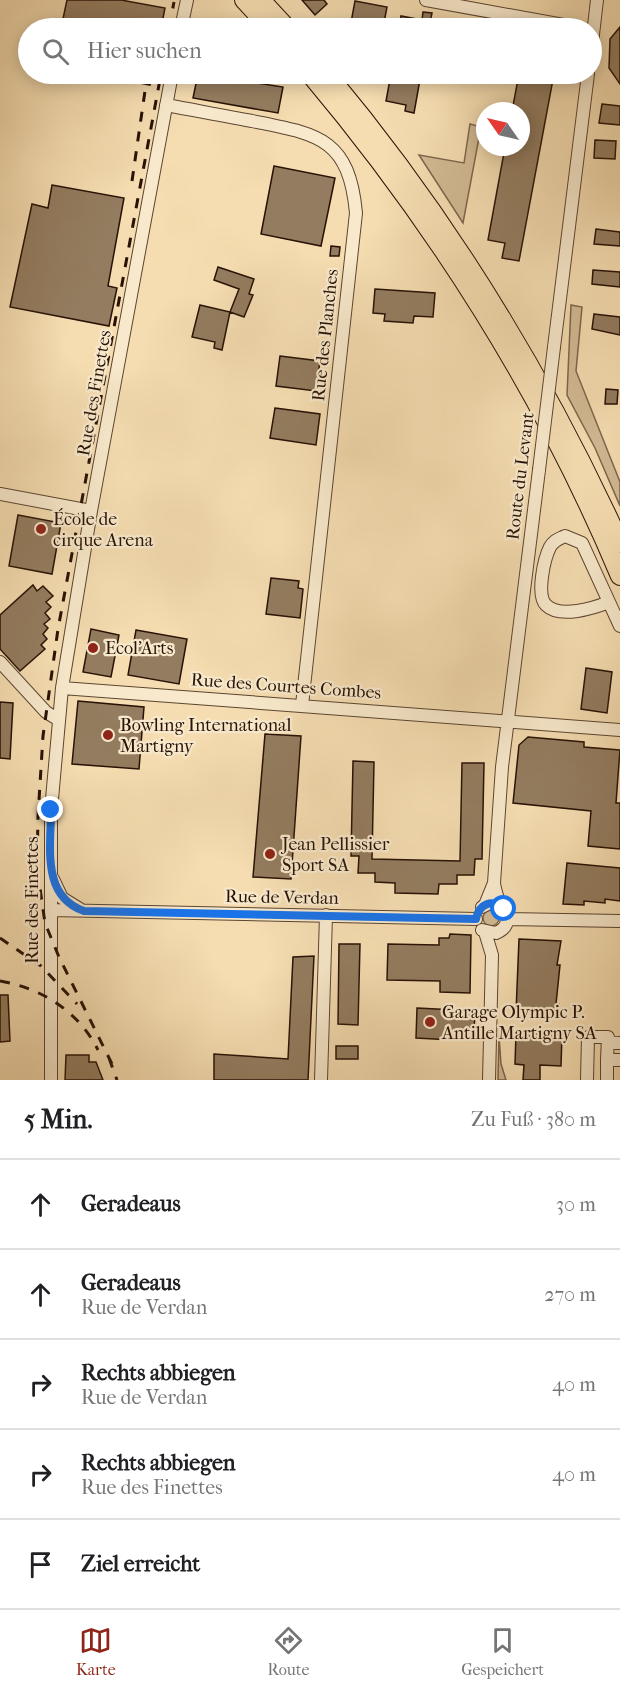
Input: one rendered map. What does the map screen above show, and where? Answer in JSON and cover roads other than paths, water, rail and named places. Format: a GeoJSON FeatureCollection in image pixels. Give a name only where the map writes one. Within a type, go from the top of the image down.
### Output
{"type":"FeatureCollection","features":[{"type":"Feature","properties":{"kind":"highway"},"geometry":{"type":"LineString","coordinates":[[244,0],[261,18]]}},
{"type":"Feature","properties":{"kind":"highway"},"geometry":{"type":"LineString","coordinates":[[261,0],[278,18]]}},
{"type":"Feature","properties":{"kind":"highway"},"geometry":{"type":"LineString","coordinates":[[318,84],[402,191],[486,316],[556,439],[620,576]]}},
{"type":"Feature","properties":{"kind":"highway"},"geometry":{"type":"LineString","coordinates":[[335,84],[407,175],[496,307],[565,428],[620,543]]}},
{"type":"Feature","properties":{"kind":"street"},"geometry":{"type":"LineString","coordinates":[[183,18],[187,0]]}},
{"type":"Feature","properties":{"kind":"street"},"geometry":{"type":"LineString","coordinates":[[426,0],[525,18]]}},
{"type":"Feature","properties":{"kind":"street"},"geometry":{"type":"LineString","coordinates":[[594,18],[597,0]]}},
{"type":"Feature","properties":{"kind":"street","name":"Rue des Finettes"},"geometry":{"type":"LineString","coordinates":[[51,1080],[51,810],[62,688],[91,511],[170,84]]}},
{"type":"Feature","properties":{"kind":"street","name":"Route du Levant"},"geometry":{"type":"LineString","coordinates":[[500,905],[494,883],[497,813],[587,84]]}},
{"type":"Feature","properties":{"kind":"street","name":"Rue des Planches"},"geometry":{"type":"LineString","coordinates":[[166,105],[309,132],[331,147],[348,169],[354,190],[356,213],[302,705]]}},
{"type":"Feature","properties":{"kind":"street"},"geometry":{"type":"LineString","coordinates":[[0,494],[91,511]]}},
{"type":"Feature","properties":{"kind":"street"},"geometry":{"type":"LineString","coordinates":[[609,602],[592,609],[554,610],[547,607],[542,599],[542,590],[548,554],[556,540],[565,537],[582,543],[620,626]]}},
{"type":"Feature","properties":{"kind":"street"},"geometry":{"type":"LineString","coordinates":[[0,662],[46,712],[59,720]]}},
{"type":"Feature","properties":{"kind":"street","name":"Rue des Courtes Combes"},"geometry":{"type":"LineString","coordinates":[[62,688],[620,730]]}},
{"type":"Feature","properties":{"kind":"street","name":"Rue de Verdan"},"geometry":{"type":"LineString","coordinates":[[51,874],[62,898],[74,907],[87,911]]}},
{"type":"Feature","properties":{"kind":"street","name":"Route du Levant"},"geometry":{"type":"LineString","coordinates":[[485,905],[494,883]]}},
{"type":"Feature","properties":{"kind":"street"},"geometry":{"type":"LineString","coordinates":[[492,955],[485,932],[476,919],[478,912],[485,905],[500,905],[507,919]]}},
{"type":"Feature","properties":{"kind":"street","name":"Rue de Verdan"},"geometry":{"type":"LineString","coordinates":[[51,910],[476,919]]}},
{"type":"Feature","properties":{"kind":"street"},"geometry":{"type":"LineString","coordinates":[[321,1080],[326,915]]}},
{"type":"Feature","properties":{"kind":"street"},"geometry":{"type":"LineString","coordinates":[[507,919],[620,921]]}},
{"type":"Feature","properties":{"kind":"street"},"geometry":{"type":"LineString","coordinates":[[489,1080],[492,955],[500,931],[507,919]]}},
{"type":"Feature","properties":{"kind":"street"},"geometry":{"type":"LineString","coordinates":[[485,932],[493,934],[500,931]]}},
{"type":"Feature","properties":{"kind":"street"},"geometry":{"type":"LineString","coordinates":[[587,1080],[588,1037],[608,1037],[614,1042],[614,1060],[607,1080]]}},
{"type":"Feature","properties":{"kind":"railway"},"geometry":{"type":"LineString","coordinates":[[171,18],[174,2]]}},
{"type":"Feature","properties":{"kind":"railway"},"geometry":{"type":"LineString","coordinates":[[132,181],[146,84]]}},
{"type":"Feature","properties":{"kind":"railway"},"geometry":{"type":"LineString","coordinates":[[112,1064],[59,957],[45,923],[37,868],[38,816],[43,736],[58,629],[159,84]]}},
{"type":"Feature","properties":{"kind":"railway"},"geometry":{"type":"LineString","coordinates":[[0,938],[41,966],[77,1004]]}},
{"type":"Feature","properties":{"kind":"railway"},"geometry":{"type":"LineString","coordinates":[[0,981],[30,989],[58,1004],[81,1024],[98,1050]]}},
{"type":"Feature","properties":{"kind":"railway"},"geometry":{"type":"LineString","coordinates":[[109,1058],[117,1080]]}},
{"type":"Feature","properties":{"kind":"place","name":"École de cirque Arena"},"geometry":{"type":"Point","coordinates":[41,529]}},
{"type":"Feature","properties":{"kind":"place","name":"Ecol'Arts"},"geometry":{"type":"Point","coordinates":[93,648]}},
{"type":"Feature","properties":{"kind":"place","name":"Bowling International Martigny"},"geometry":{"type":"Point","coordinates":[108,735]}},
{"type":"Feature","properties":{"kind":"place","name":"Jean Pellissier Sport SA"},"geometry":{"type":"Point","coordinates":[270,854]}},
{"type":"Feature","properties":{"kind":"place","name":"Garage Olympic P. Antille Martigny SA"},"geometry":{"type":"Point","coordinates":[430,1022]}}]}
